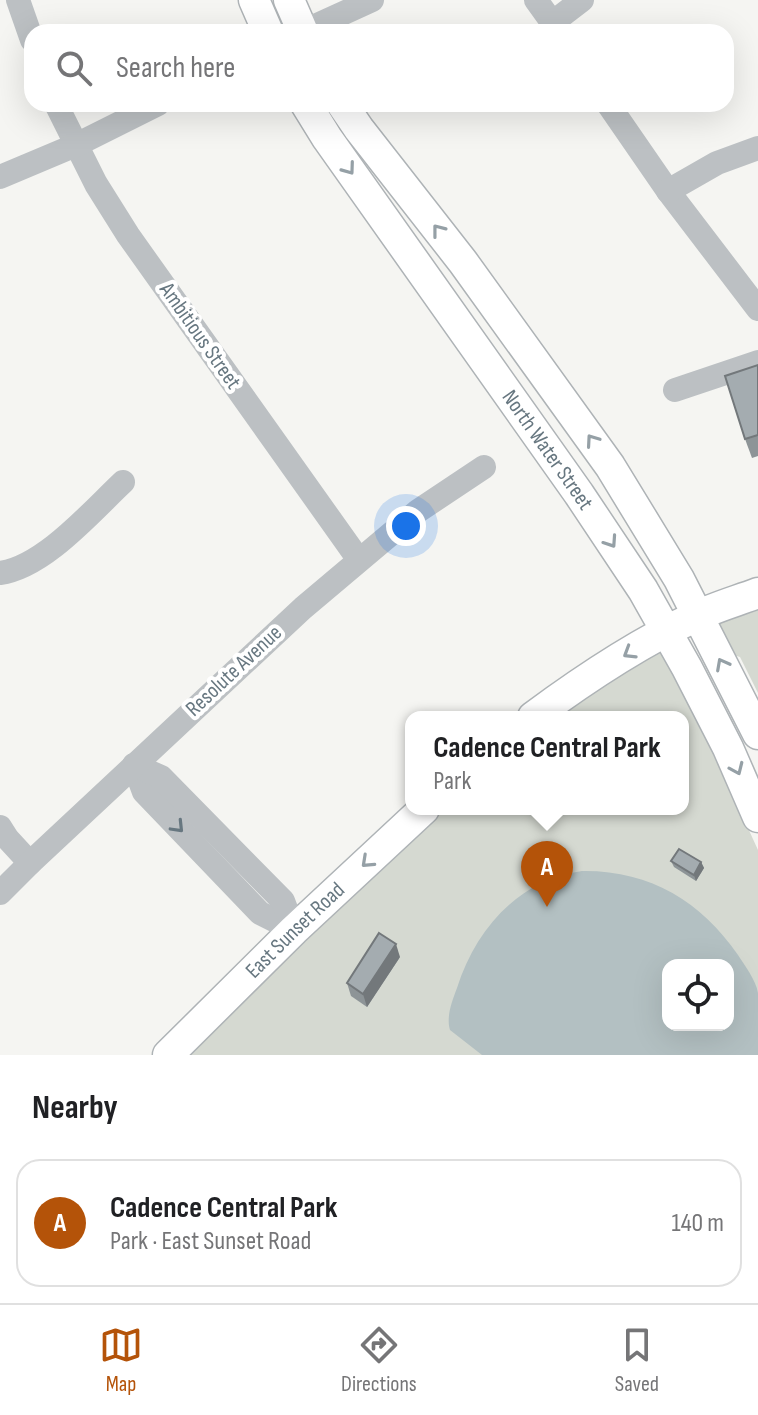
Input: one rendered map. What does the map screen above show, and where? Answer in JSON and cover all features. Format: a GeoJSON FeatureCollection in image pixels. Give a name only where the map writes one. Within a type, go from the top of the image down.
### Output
{"type":"FeatureCollection","features":[{"type":"Feature","properties":{"kind":"main road"},"geometry":{"type":"LineString","coordinates":[[254,0],[264,24]]}},
{"type":"Feature","properties":{"kind":"main road"},"geometry":{"type":"LineString","coordinates":[[289,0],[300,24]]}},
{"type":"Feature","properties":{"kind":"main road","name":"North Water Street"},"geometry":{"type":"LineString","coordinates":[[311,112],[643,590],[728,748],[758,817]]}},
{"type":"Feature","properties":{"kind":"main road","name":"North Water Street"},"geometry":{"type":"LineString","coordinates":[[347,112],[463,262],[602,454],[679,579],[758,734]]}},
{"type":"Feature","properties":{"kind":"main road"},"geometry":{"type":"LineString","coordinates":[[542,711],[666,631],[697,615],[758,593]]}},
{"type":"Feature","properties":{"kind":"main road","name":"East Sunset Road"},"geometry":{"type":"LineString","coordinates":[[168,1055],[294,930],[418,815]]}},
{"type":"Feature","properties":{"kind":"street"},"geometry":{"type":"LineString","coordinates":[[18,0],[26,24]]}},
{"type":"Feature","properties":{"kind":"street"},"geometry":{"type":"LineString","coordinates":[[320,24],[372,0]]}},
{"type":"Feature","properties":{"kind":"street"},"geometry":{"type":"LineString","coordinates":[[536,0],[554,24]]}},
{"type":"Feature","properties":{"kind":"street"},"geometry":{"type":"LineString","coordinates":[[559,24],[582,0]]}},
{"type":"Feature","properties":{"kind":"street","name":"Ambitious Street"},"geometry":{"type":"LineString","coordinates":[[60,112],[96,184],[128,235],[359,560]]}},
{"type":"Feature","properties":{"kind":"street"},"geometry":{"type":"LineString","coordinates":[[0,177],[76,145],[142,112]]}},
{"type":"Feature","properties":{"kind":"street"},"geometry":{"type":"LineString","coordinates":[[614,112],[668,191],[758,309]]}},
{"type":"Feature","properties":{"kind":"street"},"geometry":{"type":"LineString","coordinates":[[668,191],[717,163],[758,148]]}},
{"type":"Feature","properties":{"kind":"street"},"geometry":{"type":"LineString","coordinates":[[675,390],[758,362]]}},
{"type":"Feature","properties":{"kind":"street","name":"Resolute Avenue"},"geometry":{"type":"LineString","coordinates":[[0,893],[293,617],[418,511],[484,467]]}},
{"type":"Feature","properties":{"kind":"street"},"geometry":{"type":"LineString","coordinates":[[0,573],[22,568],[46,553],[123,482]]}},
{"type":"Feature","properties":{"kind":"street"},"geometry":{"type":"LineString","coordinates":[[134,765],[161,777],[283,901],[294,930]]}},
{"type":"Feature","properties":{"kind":"street"},"geometry":{"type":"LineString","coordinates":[[0,827],[30,863]]}},
{"type":"Feature","properties":{"kind":"shaded area"},"geometry":{"type":"Polygon","coordinates":[[[758,601],[758,693],[740,657],[730,654],[712,623],[758,601]]]}},
{"type":"Feature","properties":{"kind":"shaded area"},"geometry":{"type":"Polygon","coordinates":[[[666,647],[682,675],[680,688],[758,850],[758,1055],[182,1055],[432,815],[689,815],[689,711],[561,711],[590,690],[666,647]]]}},
{"type":"Feature","properties":{"kind":"shaded area"},"geometry":{"type":"Polygon","coordinates":[[[582,871],[606,872],[651,883],[690,904],[723,936],[755,983],[758,993],[758,1055],[482,1055],[450,1030],[449,1014],[455,993],[465,966],[488,927],[520,896],[539,885],[582,871]]]}},
{"type":"Feature","properties":{"kind":"building"},"geometry":{"type":"Polygon","coordinates":[[[758,365],[758,435],[745,439],[725,376],[758,365]]]}},
{"type":"Feature","properties":{"kind":"building"},"geometry":{"type":"Polygon","coordinates":[[[679,849],[701,862],[694,875],[671,861],[679,849]]]}},
{"type":"Feature","properties":{"kind":"building"},"geometry":{"type":"Polygon","coordinates":[[[379,933],[396,944],[363,994],[347,983],[379,933]]]}},
{"type":"Feature","properties":{"kind":"place","name":"Cadence Central Park"},"geometry":{"type":"Point","coordinates":[547,907]}}]}
